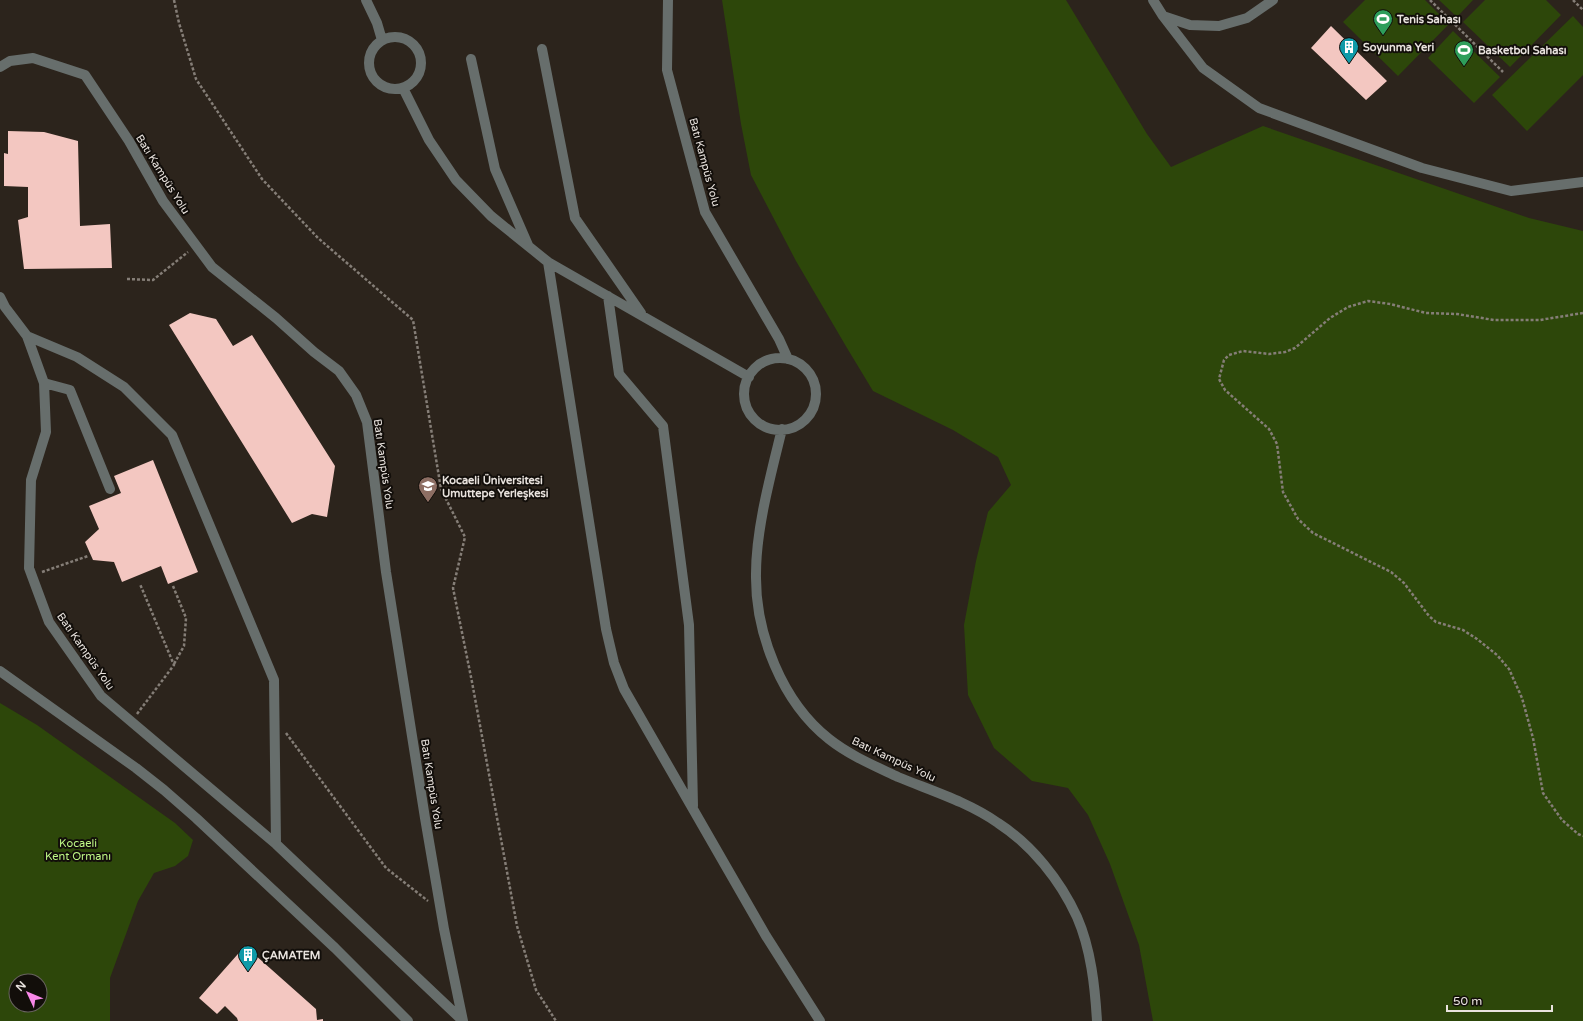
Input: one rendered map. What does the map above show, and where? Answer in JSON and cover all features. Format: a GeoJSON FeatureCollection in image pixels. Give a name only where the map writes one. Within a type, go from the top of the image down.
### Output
{"type":"FeatureCollection","features":[{"type":"Feature","properties":{"kind":"street"},"geometry":{"type":"LineString","coordinates":[[366,0],[377,23],[382,40]]}},
{"type":"Feature","properties":{"kind":"street","name":"Batı Kampüs Yolu"},"geometry":{"type":"LineString","coordinates":[[668,0],[667,70],[705,212],[779,339],[788,359]]}},
{"type":"Feature","properties":{"kind":"street"},"geometry":{"type":"LineString","coordinates":[[1152,0],[1203,68],[1259,108],[1422,168],[1511,191],[1583,182]]}},
{"type":"Feature","properties":{"kind":"street"},"geometry":{"type":"LineString","coordinates":[[1163,16],[1190,25],[1219,26],[1247,18],[1273,0]]}},
{"type":"Feature","properties":{"kind":"street"},"geometry":{"type":"LineString","coordinates":[[390,37],[403,38],[414,45],[419,52],[421,61],[418,73],[411,84],[403,88],[394,89],[379,83],[373,77],[369,65],[371,52],[382,40],[390,37]]}},
{"type":"Feature","properties":{"kind":"street"},"geometry":{"type":"LineString","coordinates":[[542,49],[575,218],[644,316]]}},
{"type":"Feature","properties":{"kind":"street","name":"Batı Kampüs Yolu"},"geometry":{"type":"LineString","coordinates":[[0,67],[10,61],[33,58],[85,75],[129,141],[163,201],[212,267],[339,371],[356,395],[367,422],[386,572],[425,818],[444,929],[463,1021]]}},
{"type":"Feature","properties":{"kind":"street"},"geometry":{"type":"LineString","coordinates":[[471,59],[495,169],[529,247]]}},
{"type":"Feature","properties":{"kind":"street"},"geometry":{"type":"LineString","coordinates":[[403,88],[429,140],[456,180],[491,216],[548,262],[749,377]]}},
{"type":"Feature","properties":{"kind":"street"},"geometry":{"type":"LineString","coordinates":[[548,262],[606,629],[614,662],[624,689],[766,936],[820,1021]]}},
{"type":"Feature","properties":{"kind":"street"},"geometry":{"type":"LineString","coordinates":[[608,296],[619,374],[663,426],[689,625],[693,808]]}},
{"type":"Feature","properties":{"kind":"street","name":"Batı Kampüs Yolu"},"geometry":{"type":"LineString","coordinates":[[0,297],[5,308],[27,336],[44,383],[46,432],[31,480],[29,568],[49,622],[101,696],[276,844],[463,1021]]}},
{"type":"Feature","properties":{"kind":"street"},"geometry":{"type":"LineString","coordinates":[[27,336],[77,357],[124,387],[172,435],[274,680],[276,844]]}},
{"type":"Feature","properties":{"kind":"street"},"geometry":{"type":"LineString","coordinates":[[777,358],[788,359],[800,363],[809,372],[815,382],[816,394],[814,407],[808,417],[799,425],[775,430],[764,426],[755,420],[748,410],[745,399],[745,388],[749,377],[756,367],[766,361],[777,358]]}},
{"type":"Feature","properties":{"kind":"street"},"geometry":{"type":"LineString","coordinates":[[44,383],[70,390],[110,489]]}},
{"type":"Feature","properties":{"kind":"street","name":"Batı Kampüs Yolu"},"geometry":{"type":"LineString","coordinates":[[782,429],[768,486],[756,575],[759,607],[764,635],[782,681],[794,701],[811,722],[829,739],[853,755],[979,812],[998,823],[1025,845],[1039,859],[1058,883],[1077,918],[1092,972],[1097,1021]]}},
{"type":"Feature","properties":{"kind":"street"},"geometry":{"type":"LineString","coordinates":[[0,671],[136,768],[164,790],[335,948],[408,1021]]}},
{"type":"Feature","properties":{"kind":"path"},"geometry":{"type":"LineString","coordinates":[[174,0],[179,23],[196,79],[262,179],[318,238],[413,320],[441,489],[465,537],[453,588],[517,926],[536,990],[556,1021]]}},
{"type":"Feature","properties":{"kind":"path"},"geometry":{"type":"LineString","coordinates":[[1430,0],[1502,72]]}},
{"type":"Feature","properties":{"kind":"path"},"geometry":{"type":"LineString","coordinates":[[1573,0],[1583,10]]}},
{"type":"Feature","properties":{"kind":"path"},"geometry":{"type":"LineString","coordinates":[[127,279],[153,280],[196,246]]}},
{"type":"Feature","properties":{"kind":"path"},"geometry":{"type":"LineString","coordinates":[[1583,313],[1540,320],[1494,320],[1457,314],[1426,313],[1390,304],[1368,301],[1348,306],[1330,318],[1295,348],[1285,352],[1269,354],[1243,351],[1228,354],[1224,360],[1219,378],[1225,390],[1269,429],[1277,444],[1283,492],[1298,519],[1313,533],[1392,572],[1404,583],[1429,616],[1436,622],[1463,630],[1477,639],[1497,655],[1509,669],[1522,698],[1533,738],[1543,793],[1562,820],[1578,834],[1583,836]]}},
{"type":"Feature","properties":{"kind":"path"},"geometry":{"type":"LineString","coordinates":[[32,575],[88,556]]}},
{"type":"Feature","properties":{"kind":"path"},"geometry":{"type":"LineString","coordinates":[[140,584],[174,665]]}},
{"type":"Feature","properties":{"kind":"path"},"geometry":{"type":"LineString","coordinates":[[131,722],[174,665],[184,646],[186,618],[173,586]]}},
{"type":"Feature","properties":{"kind":"path"},"geometry":{"type":"LineString","coordinates":[[275,718],[386,868],[433,905]]}},
{"type":"Feature","properties":{"kind":"green space"},"geometry":{"type":"Polygon","coordinates":[[[722,0],[1066,0],[1147,134],[1171,167],[1263,126],[1529,218],[1583,231],[1583,1021],[1153,1021],[1139,945],[1110,864],[1088,815],[1068,788],[1032,781],[994,748],[968,695],[964,625],[976,561],[988,512],[1011,485],[998,457],[953,430],[873,391],[847,348],[796,261],[751,175],[741,124],[722,0]]]}},
{"type":"Feature","properties":{"kind":"green space"},"geometry":{"type":"Polygon","coordinates":[[[1365,0],[1425,0],[1449,24],[1398,76],[1343,22],[1365,0]]]}},
{"type":"Feature","properties":{"kind":"green space","name":"Tenis Sahası"},"geometry":{"type":"Polygon","coordinates":[[[1439,0],[1473,0],[1457,17],[1439,0]]]}},
{"type":"Feature","properties":{"kind":"green space","name":"Basketbol Sahası"},"geometry":{"type":"Polygon","coordinates":[[[1485,0],[1546,0],[1561,15],[1510,67],[1463,22],[1485,0]]]}},
{"type":"Feature","properties":{"kind":"green space"},"geometry":{"type":"Polygon","coordinates":[[[1573,16],[1583,27],[1583,75],[1527,131],[1492,95],[1573,16]]]}},
{"type":"Feature","properties":{"kind":"green space","name":"Basketbol Sahası"},"geometry":{"type":"Polygon","coordinates":[[[1453,31],[1500,77],[1474,103],[1428,58],[1453,31]]]}},
{"type":"Feature","properties":{"kind":"green space","name":"Kocaeli Kent Ormanı"},"geometry":{"type":"Polygon","coordinates":[[[0,703],[37,725],[175,823],[193,840],[188,856],[175,866],[154,873],[138,901],[110,978],[110,1021],[0,1021],[0,703]]]}},
{"type":"Feature","properties":{"kind":"building","name":"Soyunma Yeri"},"geometry":{"type":"Polygon","coordinates":[[[1331,26],[1387,81],[1366,100],[1311,48],[1331,26]]]}},
{"type":"Feature","properties":{"kind":"building"},"geometry":{"type":"Polygon","coordinates":[[[8,131],[44,132],[78,141],[80,226],[110,224],[112,268],[24,269],[18,220],[28,217],[28,187],[4,186],[4,153],[8,154],[8,131]]]}},
{"type":"Feature","properties":{"kind":"building"},"geometry":{"type":"Polygon","coordinates":[[[190,313],[216,319],[233,346],[252,335],[335,466],[327,517],[312,514],[292,523],[169,325],[190,313]]]}},
{"type":"Feature","properties":{"kind":"building"},"geometry":{"type":"Polygon","coordinates":[[[153,460],[198,572],[168,584],[161,566],[122,582],[114,562],[93,560],[85,542],[99,529],[89,506],[121,493],[114,476],[153,460]]]}},
{"type":"Feature","properties":{"kind":"building","name":"ÇAMATEM"},"geometry":{"type":"Polygon","coordinates":[[[245,946],[316,1009],[317,1020],[323,1019],[323,1021],[238,1021],[237,1018],[225,1006],[217,1014],[199,998],[245,946]]]}},
{"type":"Feature","properties":{"kind":"place","name":"Tenis Sahası"},"geometry":{"type":"Point","coordinates":[1383,36]}},
{"type":"Feature","properties":{"kind":"place","name":"Soyunma Yeri"},"geometry":{"type":"Point","coordinates":[1349,64]}},
{"type":"Feature","properties":{"kind":"place","name":"Basketbol Sahası"},"geometry":{"type":"Point","coordinates":[1464,67]}},
{"type":"Feature","properties":{"kind":"place","name":"Kocaeli Üniversitesi Umuttepe Yerleşkesi"},"geometry":{"type":"Point","coordinates":[428,503]}},
{"type":"Feature","properties":{"kind":"place","name":"ÇAMATEM"},"geometry":{"type":"Point","coordinates":[248,972]}}]}
